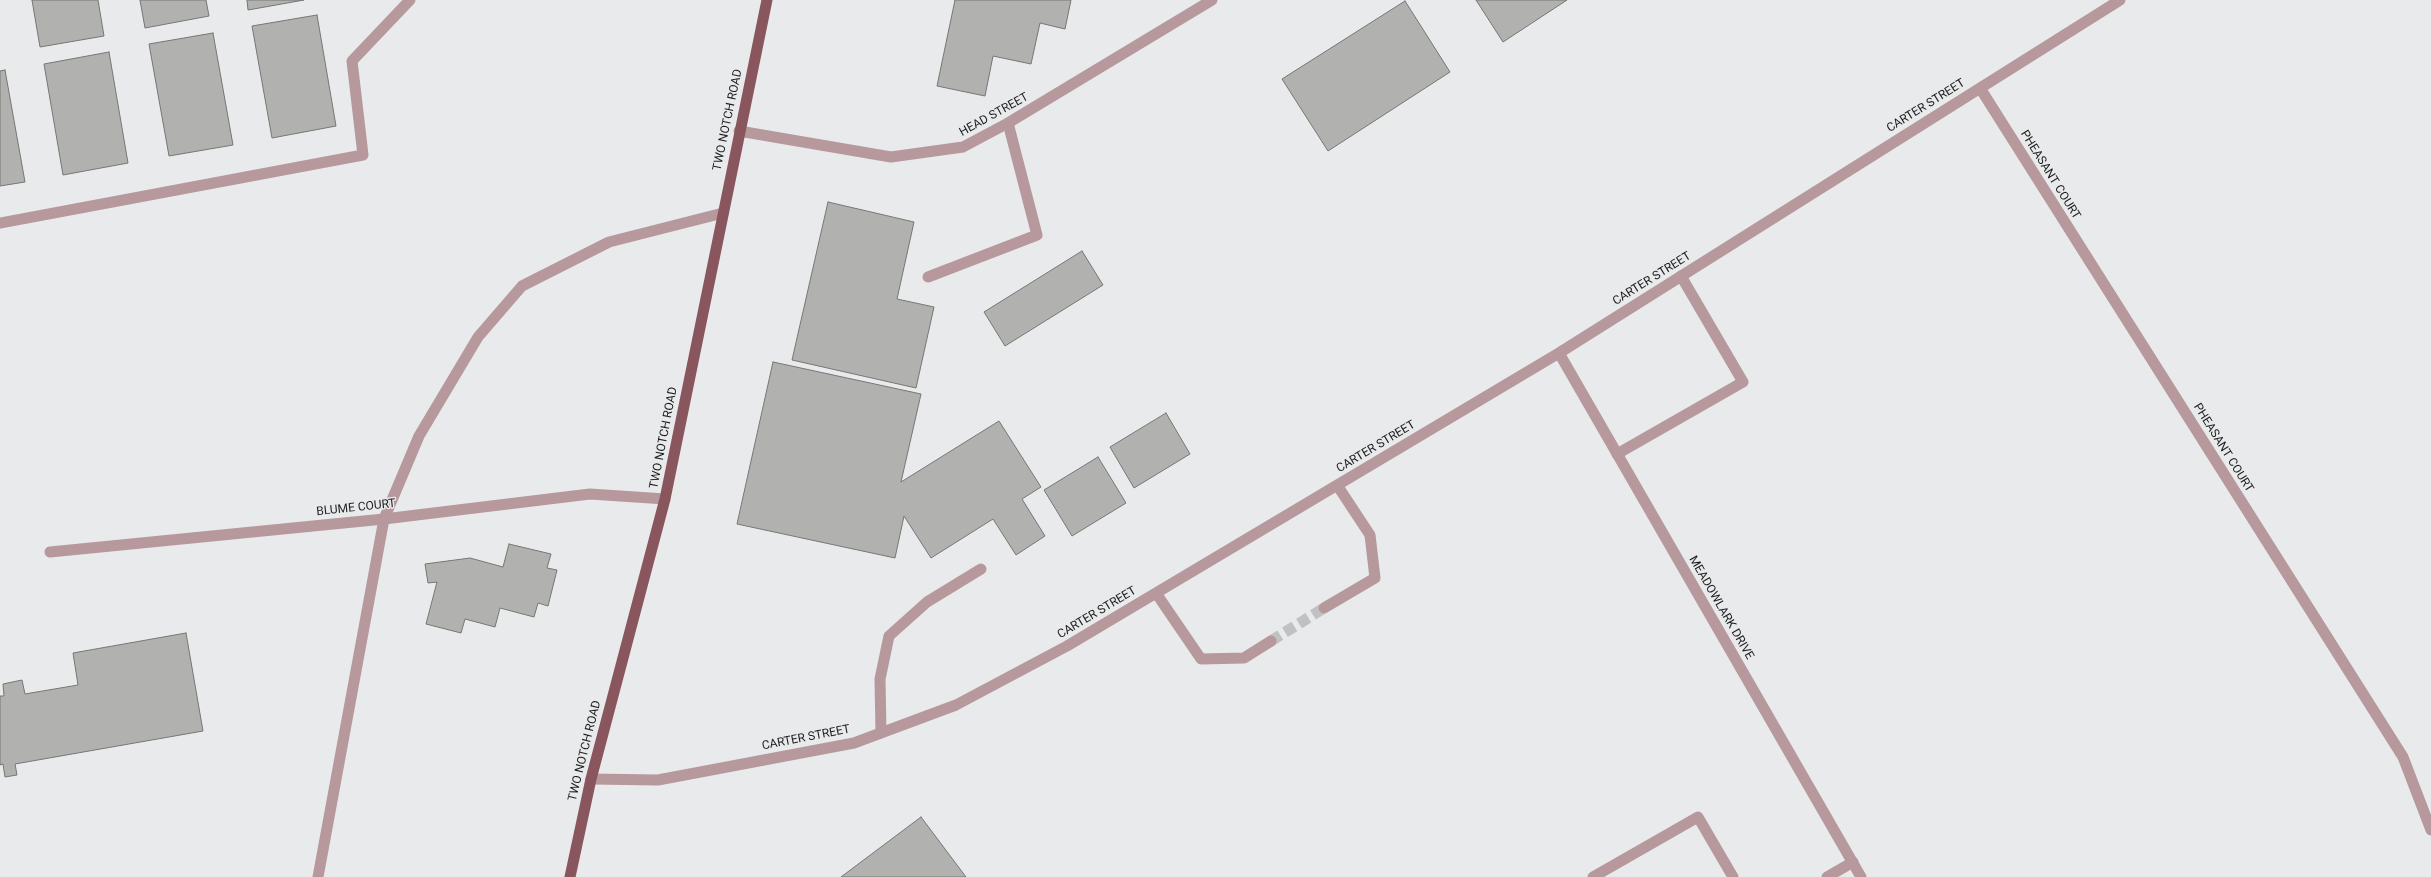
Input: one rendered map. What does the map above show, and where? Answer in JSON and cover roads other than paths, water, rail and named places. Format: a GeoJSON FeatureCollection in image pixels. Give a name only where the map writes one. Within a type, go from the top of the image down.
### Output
{"type":"FeatureCollection","features":[{"type":"Feature","properties":{"kind":"main road","name":"TWO NOTCH ROAD"},"geometry":{"type":"LineString","coordinates":[[570,877],[591,778],[664,499],[767,0]]}},
{"type":"Feature","properties":{"kind":"street"},"geometry":{"type":"LineString","coordinates":[[0,223],[363,155],[352,61],[410,0]]}},
{"type":"Feature","properties":{"kind":"street","name":"HEAD STREET"},"geometry":{"type":"LineString","coordinates":[[739,131],[891,158],[962,148],[1008,123],[1212,0]]}},
{"type":"Feature","properties":{"kind":"street","name":"CARTER STREET"},"geometry":{"type":"LineString","coordinates":[[591,778],[658,780],[854,743],[956,706],[1067,646],[1559,353],[2120,0]]}},
{"type":"Feature","properties":{"kind":"street","name":"PHEASANT COURT"},"geometry":{"type":"LineString","coordinates":[[1980,88],[2403,757],[2431,830]]}},
{"type":"Feature","properties":{"kind":"street"},"geometry":{"type":"LineString","coordinates":[[928,277],[1037,235],[1008,123]]}},
{"type":"Feature","properties":{"kind":"street"},"geometry":{"type":"LineString","coordinates":[[318,877],[384,519],[423,430],[478,337],[522,286],[609,242],[723,213]]}},
{"type":"Feature","properties":{"kind":"street"},"geometry":{"type":"LineString","coordinates":[[1617,454],[1743,382],[1681,276]]}},
{"type":"Feature","properties":{"kind":"street","name":"MEADOWLARK DRIVE"},"geometry":{"type":"LineString","coordinates":[[1559,353],[1861,877]]}},
{"type":"Feature","properties":{"kind":"street"},"geometry":{"type":"LineString","coordinates":[[1324,608],[1375,578],[1370,535],[1337,485]]}},
{"type":"Feature","properties":{"kind":"street","name":"BLUME COURT"},"geometry":{"type":"LineString","coordinates":[[50,552],[384,519],[590,494],[664,499]]}},
{"type":"Feature","properties":{"kind":"street"},"geometry":{"type":"LineString","coordinates":[[881,733],[880,679],[889,636],[926,602],[981,569]]}},
{"type":"Feature","properties":{"kind":"street"},"geometry":{"type":"LineString","coordinates":[[1156,593],[1202,659],[1244,658],[1271,641]]}},
{"type":"Feature","properties":{"kind":"street"},"geometry":{"type":"LineString","coordinates":[[1593,877],[1698,817],[1732,877]]}},
{"type":"Feature","properties":{"kind":"street"},"geometry":{"type":"LineString","coordinates":[[1827,877],[1853,862]]}},
{"type":"Feature","properties":{"kind":"tunnel"},"geometry":{"type":"LineString","coordinates":[[1271,641],[1324,608]]}}]}
